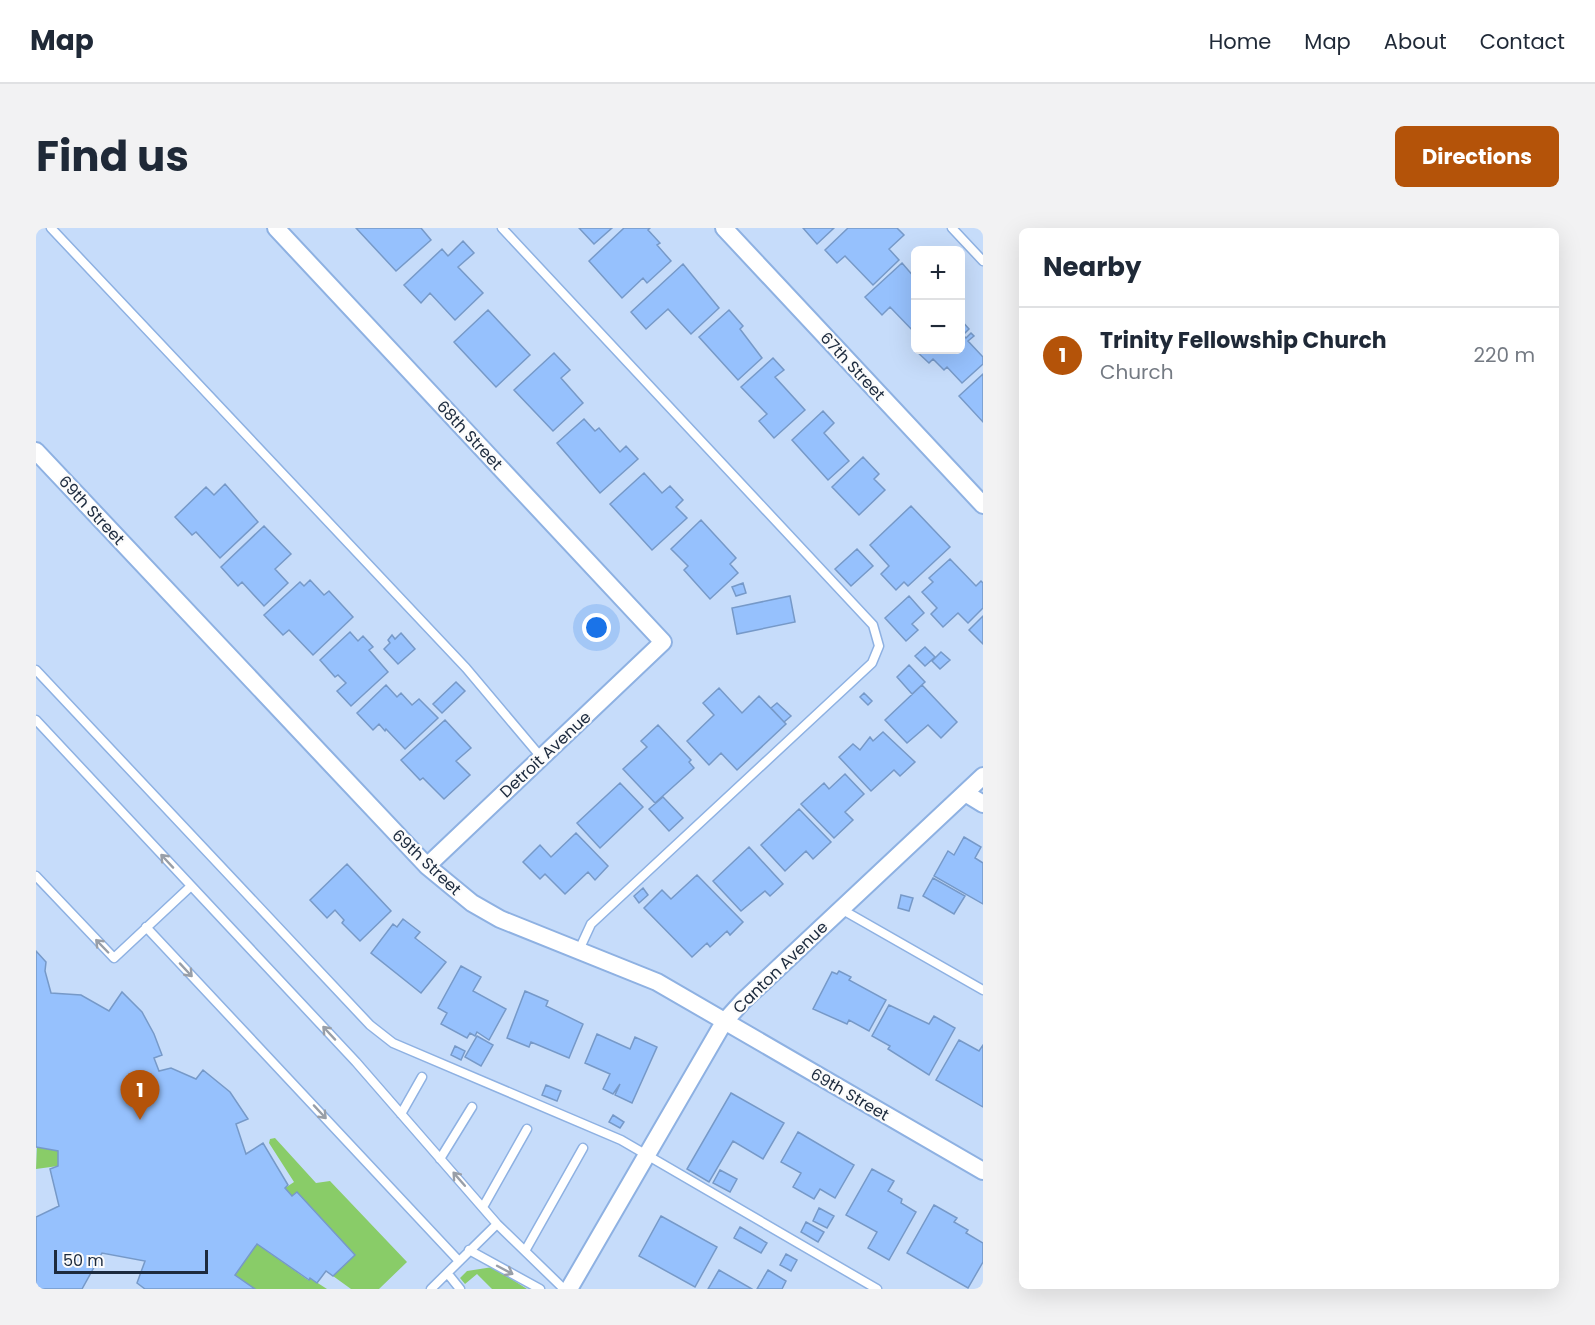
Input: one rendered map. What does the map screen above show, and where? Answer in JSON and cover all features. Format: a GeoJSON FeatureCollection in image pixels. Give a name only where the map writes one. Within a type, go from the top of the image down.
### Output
{"type":"FeatureCollection","features":[{"type":"Feature","properties":{"kind":"street","name":"68th Street"},"geometry":{"type":"LineString","coordinates":[[276,228],[663,642]]}},
{"type":"Feature","properties":{"kind":"street","name":"67th Street"},"geometry":{"type":"LineString","coordinates":[[724,228],[983,505]]}},
{"type":"Feature","properties":{"kind":"street","name":"69th Street"},"geometry":{"type":"LineString","coordinates":[[36,451],[427,866],[449,886],[500,919],[530,933],[657,982],[983,1171]]}},
{"type":"Feature","properties":{"kind":"street","name":"Detroit Avenue"},"geometry":{"type":"LineString","coordinates":[[427,866],[663,642]]}},
{"type":"Feature","properties":{"kind":"street","name":"Canton Avenue"},"geometry":{"type":"LineString","coordinates":[[568,1289],[724,1022],[983,776]]}},
{"type":"Feature","properties":{"kind":"street"},"geometry":{"type":"LineString","coordinates":[[965,793],[983,804]]}},
{"type":"Feature","properties":{"kind":"lane"},"geometry":{"type":"LineString","coordinates":[[51,228],[466,668],[541,757]]}},
{"type":"Feature","properties":{"kind":"lane"},"geometry":{"type":"LineString","coordinates":[[502,228],[873,626],[879,646],[872,663],[591,924],[579,950]]}},
{"type":"Feature","properties":{"kind":"lane"},"geometry":{"type":"LineString","coordinates":[[952,228],[983,261]]}},
{"type":"Feature","properties":{"kind":"lane"},"geometry":{"type":"LineString","coordinates":[[36,670],[370,1025],[393,1043],[621,1140],[877,1289]]}},
{"type":"Feature","properties":{"kind":"lane"},"geometry":{"type":"LineString","coordinates":[[36,720],[356,1062],[497,1224],[564,1289]]}},
{"type":"Feature","properties":{"kind":"lane"},"geometry":{"type":"LineString","coordinates":[[36,876],[114,957],[191,886]]}},
{"type":"Feature","properties":{"kind":"lane"},"geometry":{"type":"LineString","coordinates":[[841,909],[983,990]]}},
{"type":"Feature","properties":{"kind":"lane"},"geometry":{"type":"LineString","coordinates":[[146,927],[458,1260]]}},
{"type":"Feature","properties":{"kind":"lane"},"geometry":{"type":"LineString","coordinates":[[401,1114],[422,1077]]}},
{"type":"Feature","properties":{"kind":"lane"},"geometry":{"type":"LineString","coordinates":[[440,1159],[472,1107]]}},
{"type":"Feature","properties":{"kind":"lane"},"geometry":{"type":"LineString","coordinates":[[483,1207],[527,1129]]}},
{"type":"Feature","properties":{"kind":"lane"},"geometry":{"type":"LineString","coordinates":[[525,1251],[583,1148]]}},
{"type":"Feature","properties":{"kind":"lane"},"geometry":{"type":"LineString","coordinates":[[431,1289],[497,1224]]}},
{"type":"Feature","properties":{"kind":"lane"},"geometry":{"type":"LineString","coordinates":[[469,1250],[540,1289]]}},
{"type":"Feature","properties":{"kind":"lane"},"geometry":{"type":"LineString","coordinates":[[447,1274],[460,1289]]}},
{"type":"Feature","properties":{"kind":"green space"},"geometry":{"type":"Polygon","coordinates":[[[275,1138],[316,1183],[330,1181],[407,1262],[379,1289],[351,1289],[333,1276],[355,1255],[297,1192],[292,1196],[285,1188],[294,1182],[269,1143],[270,1139],[275,1138]]]}},
{"type":"Feature","properties":{"kind":"green space"},"geometry":{"type":"Polygon","coordinates":[[[37,1146],[58,1151],[58,1166],[36,1169],[37,1146]]]}},
{"type":"Feature","properties":{"kind":"green space"},"geometry":{"type":"Polygon","coordinates":[[[257,1244],[308,1280],[310,1278],[327,1289],[255,1289],[235,1275],[257,1244]]]}},
{"type":"Feature","properties":{"kind":"green space"},"geometry":{"type":"Polygon","coordinates":[[[493,1267],[527,1289],[492,1289],[477,1274],[465,1284],[460,1278],[467,1271],[493,1267]]]}},
{"type":"Feature","properties":{"kind":"building"},"geometry":{"type":"Polygon","coordinates":[[[356,228],[421,228],[431,240],[396,271],[356,228]]]}},
{"type":"Feature","properties":{"kind":"building"},"geometry":{"type":"Polygon","coordinates":[[[579,228],[612,228],[594,244],[579,228]]]}},
{"type":"Feature","properties":{"kind":"building"},"geometry":{"type":"Polygon","coordinates":[[[624,228],[650,228],[648,230],[660,243],[657,245],[671,261],[647,283],[643,278],[622,298],[589,261],[624,228]]]}},
{"type":"Feature","properties":{"kind":"building"},"geometry":{"type":"Polygon","coordinates":[[[803,228],[834,228],[817,244],[803,228]]]}},
{"type":"Feature","properties":{"kind":"building"},"geometry":{"type":"Polygon","coordinates":[[[848,228],[897,228],[904,235],[889,249],[899,260],[873,285],[845,256],[837,263],[825,250],[848,228]]]}},
{"type":"Feature","properties":{"kind":"building"},"geometry":{"type":"Polygon","coordinates":[[[463,241],[474,253],[458,267],[483,293],[455,320],[430,293],[421,303],[404,285],[442,249],[448,256],[463,241]]]}},
{"type":"Feature","properties":{"kind":"building"},"geometry":{"type":"Polygon","coordinates":[[[902,263],[911,273],[911,329],[890,307],[882,315],[865,297],[902,263]]]}},
{"type":"Feature","properties":{"kind":"building"},"geometry":{"type":"Polygon","coordinates":[[[683,264],[719,308],[691,334],[668,309],[646,329],[631,312],[683,264]]]}},
{"type":"Feature","properties":{"kind":"building"},"geometry":{"type":"Polygon","coordinates":[[[488,310],[530,355],[496,387],[454,342],[488,310]]]}},
{"type":"Feature","properties":{"kind":"building"},"geometry":{"type":"Polygon","coordinates":[[[729,310],[743,326],[740,329],[762,358],[738,380],[699,337],[729,310]]]}},
{"type":"Feature","properties":{"kind":"building"},"geometry":{"type":"Polygon","coordinates":[[[971,333],[974,336],[968,341],[983,357],[983,364],[962,383],[947,367],[944,370],[933,359],[929,363],[919,354],[965,354],[965,337],[971,333]]]}},
{"type":"Feature","properties":{"kind":"building"},"geometry":{"type":"Polygon","coordinates":[[[554,353],[570,370],[561,378],[583,403],[553,431],[514,390],[554,353]]]}},
{"type":"Feature","properties":{"kind":"building"},"geometry":{"type":"Polygon","coordinates":[[[773,358],[784,370],[775,377],[805,410],[774,438],[759,421],[767,414],[741,387],[773,358]]]}},
{"type":"Feature","properties":{"kind":"building"},"geometry":{"type":"Polygon","coordinates":[[[983,374],[983,422],[959,396],[983,374]]]}},
{"type":"Feature","properties":{"kind":"building"},"geometry":{"type":"Polygon","coordinates":[[[823,411],[834,423],[824,433],[849,461],[828,480],[792,440],[823,411]]]}},
{"type":"Feature","properties":{"kind":"building"},"geometry":{"type":"Polygon","coordinates":[[[584,419],[595,431],[599,428],[620,452],[626,446],[638,459],[600,493],[557,443],[584,419]]]}},
{"type":"Feature","properties":{"kind":"building"},"geometry":{"type":"Polygon","coordinates":[[[863,457],[879,474],[874,479],[885,490],[859,515],[832,487],[863,457]]]}},
{"type":"Feature","properties":{"kind":"building"},"geometry":{"type":"Polygon","coordinates":[[[644,473],[662,493],[670,486],[683,500],[676,507],[687,518],[652,550],[610,504],[644,473]]]}},
{"type":"Feature","properties":{"kind":"building"},"geometry":{"type":"Polygon","coordinates":[[[225,484],[258,522],[220,558],[196,532],[192,535],[175,517],[206,487],[214,495],[225,484]]]}},
{"type":"Feature","properties":{"kind":"building"},"geometry":{"type":"Polygon","coordinates":[[[911,506],[950,547],[908,586],[904,582],[896,590],[881,574],[889,566],[870,545],[911,506]]]}},
{"type":"Feature","properties":{"kind":"building"},"geometry":{"type":"Polygon","coordinates":[[[701,520],[736,558],[730,564],[738,573],[710,599],[684,570],[688,566],[671,549],[701,520]]]}},
{"type":"Feature","properties":{"kind":"building"},"geometry":{"type":"Polygon","coordinates":[[[264,526],[291,554],[275,569],[288,583],[264,606],[242,582],[238,586],[221,567],[264,526]]]}},
{"type":"Feature","properties":{"kind":"building"},"geometry":{"type":"Polygon","coordinates":[[[857,549],[873,566],[851,586],[835,569],[857,549]]]}},
{"type":"Feature","properties":{"kind":"building"},"geometry":{"type":"Polygon","coordinates":[[[950,559],[976,586],[981,581],[983,583],[983,608],[968,623],[958,613],[943,627],[931,614],[937,608],[922,592],[933,582],[929,578],[950,559]]]}},
{"type":"Feature","properties":{"kind":"building"},"geometry":{"type":"Polygon","coordinates":[[[310,580],[324,595],[329,591],[353,617],[313,655],[289,630],[283,635],[264,615],[300,582],[304,586],[310,580]]]}},
{"type":"Feature","properties":{"kind":"building"},"geometry":{"type":"Polygon","coordinates":[[[743,583],[746,593],[736,596],[732,587],[743,583]]]}},
{"type":"Feature","properties":{"kind":"building"},"geometry":{"type":"Polygon","coordinates":[[[790,596],[795,622],[737,634],[732,608],[790,596]]]}},
{"type":"Feature","properties":{"kind":"building"},"geometry":{"type":"Polygon","coordinates":[[[909,596],[924,613],[912,624],[918,630],[906,641],[885,618],[909,596]]]}},
{"type":"Feature","properties":{"kind":"building"},"geometry":{"type":"Polygon","coordinates":[[[983,616],[983,644],[969,630],[983,616]]]}},
{"type":"Feature","properties":{"kind":"building"},"geometry":{"type":"Polygon","coordinates":[[[350,632],[358,641],[363,636],[373,647],[369,650],[388,672],[351,706],[337,691],[346,683],[338,675],[335,677],[320,660],[350,632]]]}},
{"type":"Feature","properties":{"kind":"building"},"geometry":{"type":"Polygon","coordinates":[[[401,633],[415,649],[398,664],[384,649],[390,643],[388,640],[392,635],[395,639],[401,633]]]}},
{"type":"Feature","properties":{"kind":"building"},"geometry":{"type":"Polygon","coordinates":[[[925,647],[935,657],[925,666],[915,656],[925,647]]]}},
{"type":"Feature","properties":{"kind":"building"},"geometry":{"type":"Polygon","coordinates":[[[941,652],[950,660],[940,669],[932,661],[941,652]]]}},
{"type":"Feature","properties":{"kind":"building"},"geometry":{"type":"Polygon","coordinates":[[[909,665],[925,682],[912,694],[897,677],[909,665]]]}},
{"type":"Feature","properties":{"kind":"building"},"geometry":{"type":"Polygon","coordinates":[[[456,682],[465,691],[442,713],[433,704],[456,682]]]}},
{"type":"Feature","properties":{"kind":"building"},"geometry":{"type":"Polygon","coordinates":[[[386,685],[397,697],[401,693],[412,705],[419,699],[438,718],[405,749],[386,729],[385,731],[379,724],[373,730],[357,713],[386,685]]]}},
{"type":"Feature","properties":{"kind":"building"},"geometry":{"type":"Polygon","coordinates":[[[922,685],[957,722],[941,738],[928,725],[907,743],[885,720],[922,685]]]}},
{"type":"Feature","properties":{"kind":"building"},"geometry":{"type":"Polygon","coordinates":[[[719,688],[742,713],[759,696],[786,724],[737,770],[721,753],[709,765],[687,741],[714,715],[703,703],[719,688]]]}},
{"type":"Feature","properties":{"kind":"building"},"geometry":{"type":"Polygon","coordinates":[[[864,693],[872,701],[868,705],[860,697],[864,693]]]}},
{"type":"Feature","properties":{"kind":"building"},"geometry":{"type":"Polygon","coordinates":[[[777,703],[791,716],[784,722],[771,708],[777,703]]]}},
{"type":"Feature","properties":{"kind":"building"},"geometry":{"type":"Polygon","coordinates":[[[445,720],[471,748],[456,761],[470,775],[444,799],[423,778],[420,780],[401,760],[445,720]]]}},
{"type":"Feature","properties":{"kind":"building"},"geometry":{"type":"Polygon","coordinates":[[[658,725],[691,760],[689,762],[694,768],[655,803],[623,769],[647,747],[641,741],[658,725]]]}},
{"type":"Feature","properties":{"kind":"building"},"geometry":{"type":"Polygon","coordinates":[[[883,732],[915,762],[900,776],[894,770],[871,791],[839,757],[853,744],[860,750],[870,737],[873,741],[883,732]]]}},
{"type":"Feature","properties":{"kind":"building"},"geometry":{"type":"Polygon","coordinates":[[[845,774],[864,794],[845,812],[853,820],[834,838],[801,804],[824,783],[829,789],[845,774]]]}},
{"type":"Feature","properties":{"kind":"building"},"geometry":{"type":"Polygon","coordinates":[[[620,783],[643,807],[600,848],[577,823],[620,783]]]}},
{"type":"Feature","properties":{"kind":"building"},"geometry":{"type":"Polygon","coordinates":[[[663,797],[683,818],[669,831],[649,809],[663,797]]]}},
{"type":"Feature","properties":{"kind":"building"},"geometry":{"type":"Polygon","coordinates":[[[799,809],[831,842],[813,859],[806,851],[785,871],[761,845],[799,809]]]}},
{"type":"Feature","properties":{"kind":"building"},"geometry":{"type":"Polygon","coordinates":[[[576,833],[608,866],[595,880],[588,872],[565,894],[545,874],[540,879],[523,862],[540,845],[551,857],[576,833]]]}},
{"type":"Feature","properties":{"kind":"building"},"geometry":{"type":"Polygon","coordinates":[[[964,837],[981,847],[975,858],[983,863],[983,904],[934,876],[948,851],[954,855],[964,837]]]}},
{"type":"Feature","properties":{"kind":"building"},"geometry":{"type":"Polygon","coordinates":[[[749,847],[783,884],[770,896],[765,891],[741,911],[713,881],[749,847]]]}},
{"type":"Feature","properties":{"kind":"building"},"geometry":{"type":"Polygon","coordinates":[[[347,864],[391,911],[360,941],[342,923],[344,920],[335,910],[327,918],[310,900],[347,864]]]}},
{"type":"Feature","properties":{"kind":"building"},"geometry":{"type":"Polygon","coordinates":[[[697,875],[743,922],[730,935],[727,931],[710,947],[707,943],[692,957],[644,908],[662,890],[671,899],[697,875]]]}},
{"type":"Feature","properties":{"kind":"building"},"geometry":{"type":"Polygon","coordinates":[[[933,878],[965,896],[954,914],[923,896],[933,878]]]}},
{"type":"Feature","properties":{"kind":"building"},"geometry":{"type":"Polygon","coordinates":[[[643,888],[648,895],[639,903],[634,896],[643,888]]]}},
{"type":"Feature","properties":{"kind":"building"},"geometry":{"type":"Polygon","coordinates":[[[901,895],[913,898],[909,911],[898,908],[901,895]]]}},
{"type":"Feature","properties":{"kind":"building"},"geometry":{"type":"Polygon","coordinates":[[[403,919],[420,932],[415,938],[446,962],[421,993],[371,953],[393,924],[397,927],[403,919]]]}},
{"type":"Feature","properties":{"kind":"building"},"geometry":{"type":"Polygon","coordinates":[[[36,951],[46,962],[45,971],[51,993],[81,995],[109,1011],[122,992],[142,1012],[154,1034],[162,1055],[154,1058],[159,1071],[171,1068],[196,1079],[203,1070],[230,1092],[248,1119],[236,1124],[246,1154],[263,1143],[288,1185],[285,1188],[292,1196],[297,1192],[355,1255],[333,1276],[326,1271],[317,1283],[310,1278],[309,1280],[257,1244],[235,1275],[255,1289],[145,1289],[137,1283],[145,1261],[102,1253],[82,1289],[40,1289],[36,1286],[36,1217],[59,1206],[50,1169],[58,1166],[58,1151],[36,1147],[36,951]]]}},
{"type":"Feature","properties":{"kind":"building"},"geometry":{"type":"Polygon","coordinates":[[[461,966],[481,977],[473,991],[506,1009],[489,1040],[477,1032],[475,1036],[470,1033],[467,1038],[441,1024],[447,1013],[438,1008],[461,966]]]}},
{"type":"Feature","properties":{"kind":"building"},"geometry":{"type":"Polygon","coordinates":[[[839,971],[851,977],[849,980],[886,1000],[869,1031],[849,1020],[847,1024],[813,1009],[832,972],[837,974],[839,971]]]}},
{"type":"Feature","properties":{"kind":"building"},"geometry":{"type":"Polygon","coordinates":[[[525,991],[548,1001],[546,1006],[583,1024],[569,1058],[531,1042],[529,1047],[507,1038],[525,991]]]}},
{"type":"Feature","properties":{"kind":"building"},"geometry":{"type":"Polygon","coordinates":[[[889,1005],[929,1024],[934,1016],[955,1028],[929,1075],[888,1049],[890,1046],[872,1036],[889,1005]]]}},
{"type":"Feature","properties":{"kind":"building"},"geometry":{"type":"Polygon","coordinates":[[[597,1034],[630,1049],[635,1037],[657,1047],[632,1103],[615,1095],[620,1084],[613,1094],[603,1089],[610,1074],[585,1063],[597,1034]]]}},
{"type":"Feature","properties":{"kind":"building"},"geometry":{"type":"Polygon","coordinates":[[[477,1036],[493,1045],[481,1066],[465,1057],[477,1036]]]}},
{"type":"Feature","properties":{"kind":"building"},"geometry":{"type":"Polygon","coordinates":[[[959,1040],[979,1051],[983,1045],[983,1107],[936,1080],[959,1040]]]}},
{"type":"Feature","properties":{"kind":"building"},"geometry":{"type":"Polygon","coordinates":[[[455,1046],[465,1051],[461,1060],[451,1055],[455,1046]]]}},
{"type":"Feature","properties":{"kind":"building"},"geometry":{"type":"Polygon","coordinates":[[[546,1085],[561,1091],[557,1101],[542,1095],[546,1085]]]}},
{"type":"Feature","properties":{"kind":"building"},"geometry":{"type":"Polygon","coordinates":[[[731,1093],[784,1123],[763,1159],[733,1141],[709,1182],[687,1169],[731,1093]]]}},
{"type":"Feature","properties":{"kind":"building"},"geometry":{"type":"Polygon","coordinates":[[[613,1115],[624,1122],[620,1128],[609,1122],[613,1115]]]}},
{"type":"Feature","properties":{"kind":"building"},"geometry":{"type":"Polygon","coordinates":[[[798,1132],[854,1165],[835,1198],[820,1189],[814,1199],[793,1187],[801,1173],[781,1162],[798,1132]]]}},
{"type":"Feature","properties":{"kind":"building"},"geometry":{"type":"Polygon","coordinates":[[[872,1169],[894,1181],[888,1191],[902,1199],[901,1203],[916,1212],[889,1260],[868,1248],[877,1232],[846,1215],[872,1169]]]}},
{"type":"Feature","properties":{"kind":"building"},"geometry":{"type":"Polygon","coordinates":[[[720,1170],[737,1179],[730,1192],[713,1183],[720,1170]]]}},
{"type":"Feature","properties":{"kind":"building"},"geometry":{"type":"Polygon","coordinates":[[[934,1205],[957,1218],[954,1222],[968,1230],[966,1233],[983,1243],[983,1262],[968,1288],[907,1253],[934,1205]]]}},
{"type":"Feature","properties":{"kind":"building"},"geometry":{"type":"Polygon","coordinates":[[[819,1208],[834,1216],[827,1228],[813,1221],[819,1208]]]}},
{"type":"Feature","properties":{"kind":"building"},"geometry":{"type":"Polygon","coordinates":[[[661,1216],[717,1247],[695,1287],[639,1256],[661,1216]]]}},
{"type":"Feature","properties":{"kind":"building"},"geometry":{"type":"Polygon","coordinates":[[[806,1222],[824,1232],[818,1242],[801,1232],[806,1222]]]}},
{"type":"Feature","properties":{"kind":"building"},"geometry":{"type":"Polygon","coordinates":[[[740,1227],[767,1243],[761,1253],[734,1238],[740,1227]]]}},
{"type":"Feature","properties":{"kind":"building"},"geometry":{"type":"Polygon","coordinates":[[[786,1254],[797,1260],[791,1271],[780,1265],[786,1254]]]}},
{"type":"Feature","properties":{"kind":"building"},"geometry":{"type":"Polygon","coordinates":[[[719,1270],[752,1289],[708,1289],[719,1270]]]}},
{"type":"Feature","properties":{"kind":"building"},"geometry":{"type":"Polygon","coordinates":[[[768,1270],[786,1281],[782,1289],[757,1289],[768,1270]]]}},
{"type":"Feature","properties":{"kind":"place","name":"Trinity Fellowship Church"},"geometry":{"type":"Point","coordinates":[140,1120]}}]}
